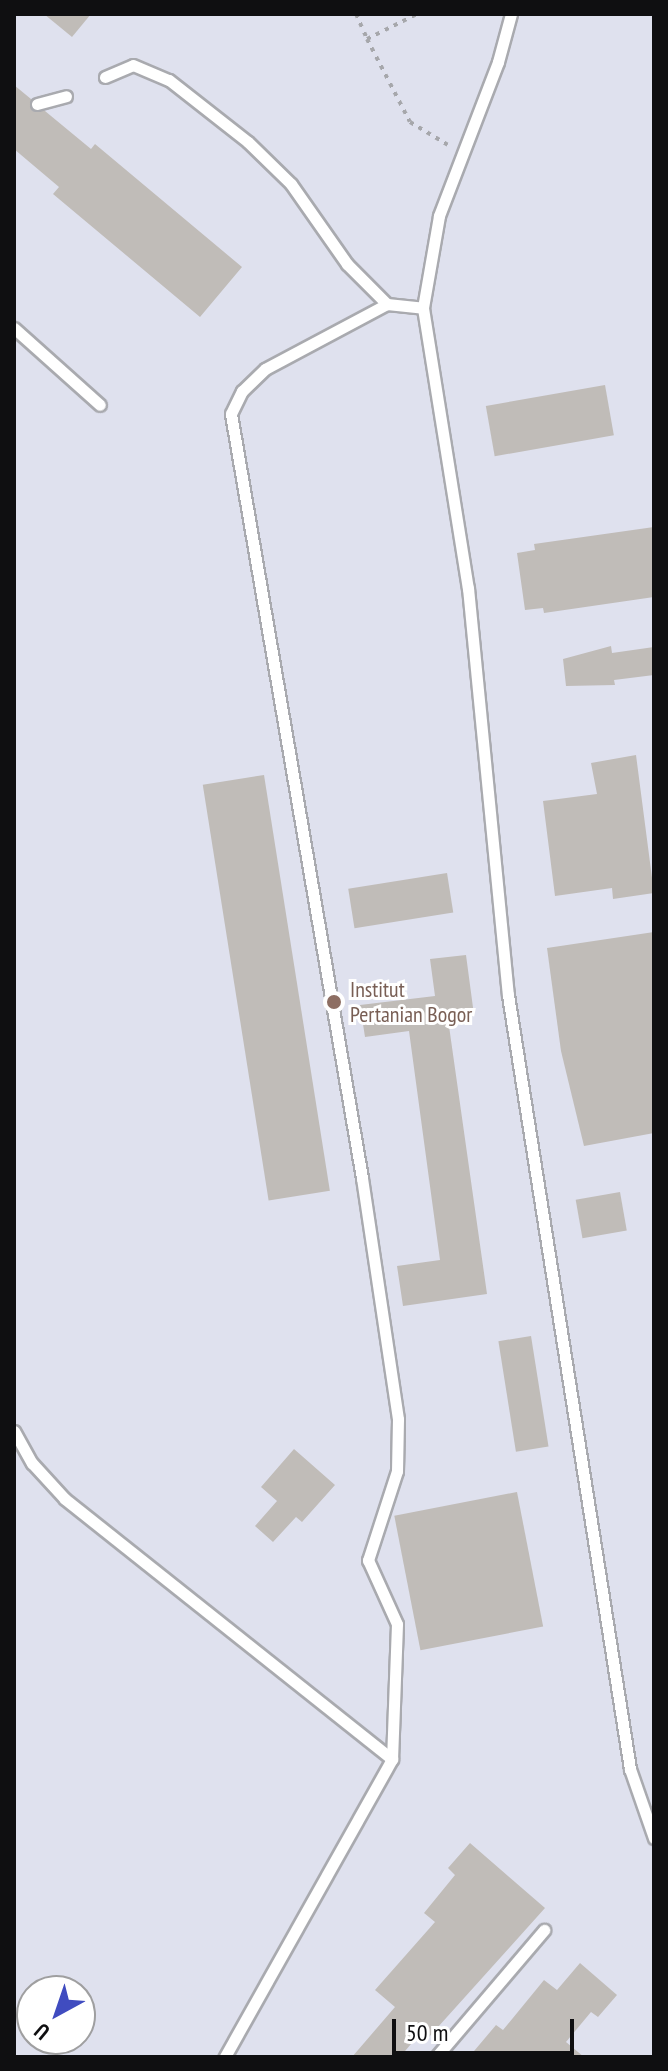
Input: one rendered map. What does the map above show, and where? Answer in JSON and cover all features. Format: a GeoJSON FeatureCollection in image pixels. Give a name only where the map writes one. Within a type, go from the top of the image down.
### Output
{"type":"FeatureCollection","features":[{"type":"Feature","properties":{"kind":"lane"},"geometry":{"type":"LineString","coordinates":[[511,14],[439,216],[423,308],[468,588],[508,995],[630,1769],[654,1838]]}},
{"type":"Feature","properties":{"kind":"lane"},"geometry":{"type":"LineString","coordinates":[[105,77],[133,65],[145,67],[236,133],[291,184],[347,264],[387,304]]}},
{"type":"Feature","properties":{"kind":"lane"},"geometry":{"type":"LineString","coordinates":[[37,104],[66,96]]}},
{"type":"Feature","properties":{"kind":"lane"},"geometry":{"type":"LineString","coordinates":[[225,2057],[392,1759],[397,1624],[368,1560],[397,1471],[398,1419],[362,1178],[231,414],[242,391],[265,369],[387,304],[423,308]]}},
{"type":"Feature","properties":{"kind":"lane"},"geometry":{"type":"LineString","coordinates":[[14,328],[100,405]]}},
{"type":"Feature","properties":{"kind":"lane"},"geometry":{"type":"LineString","coordinates":[[14,1431],[32,1463],[65,1499],[392,1759]]}},
{"type":"Feature","properties":{"kind":"lane"},"geometry":{"type":"LineString","coordinates":[[441,2055],[544,1930]]}},
{"type":"Feature","properties":{"kind":"path"},"geometry":{"type":"LineString","coordinates":[[356,14],[410,122],[463,154]]}},
{"type":"Feature","properties":{"kind":"path"},"geometry":{"type":"LineString","coordinates":[[367,39],[417,14]]}},
{"type":"Feature","properties":{"kind":"shaded area","name":"Institut Pertanian Bogor"},"geometry":{"type":"Polygon","coordinates":[[[14,14],[654,14],[654,2057],[14,2057],[14,14]]]}},
{"type":"Feature","properties":{"kind":"building"},"geometry":{"type":"Polygon","coordinates":[[[44,14],[91,14],[72,37],[44,14]]]}},
{"type":"Feature","properties":{"kind":"building"},"geometry":{"type":"Polygon","coordinates":[[[14,85],[31,99],[32,111],[45,111],[91,149],[95,144],[242,267],[200,317],[53,194],[59,187],[14,149],[14,85]]]}},
{"type":"Feature","properties":{"kind":"building"},"geometry":{"type":"Polygon","coordinates":[[[605,385],[614,435],[495,456],[486,406],[605,385]]]}},
{"type":"Feature","properties":{"kind":"building"},"geometry":{"type":"Polygon","coordinates":[[[654,527],[654,597],[544,613],[543,608],[525,610],[517,553],[535,550],[534,544],[654,527]]]}},
{"type":"Feature","properties":{"kind":"building"},"geometry":{"type":"Polygon","coordinates":[[[611,646],[612,653],[654,647],[654,675],[614,680],[615,685],[566,686],[563,659],[611,646]]]}},
{"type":"Feature","properties":{"kind":"building"},"geometry":{"type":"Polygon","coordinates":[[[636,755],[654,893],[613,899],[612,888],[555,896],[543,801],[597,794],[591,763],[636,755]]]}},
{"type":"Feature","properties":{"kind":"building"},"geometry":{"type":"Polygon","coordinates":[[[264,775],[330,1191],[269,1201],[203,785],[264,775]]]}},
{"type":"Feature","properties":{"kind":"building"},"geometry":{"type":"Polygon","coordinates":[[[447,873],[453,913],[354,928],[348,889],[447,873]]]}},
{"type":"Feature","properties":{"kind":"building"},"geometry":{"type":"Polygon","coordinates":[[[654,932],[654,1133],[584,1146],[561,1051],[547,948],[654,932]]]}},
{"type":"Feature","properties":{"kind":"building"},"geometry":{"type":"Polygon","coordinates":[[[466,955],[474,1015],[448,1019],[487,1294],[403,1306],[397,1266],[440,1260],[409,1031],[365,1037],[360,1005],[435,996],[430,959],[466,955]]]}},
{"type":"Feature","properties":{"kind":"building"},"geometry":{"type":"Polygon","coordinates":[[[620,1192],[627,1230],[582,1238],[576,1200],[620,1192]]]}},
{"type":"Feature","properties":{"kind":"building"},"geometry":{"type":"Polygon","coordinates":[[[531,1336],[549,1447],[516,1452],[498,1341],[531,1336]]]}},
{"type":"Feature","properties":{"kind":"building"},"geometry":{"type":"Polygon","coordinates":[[[294,1449],[335,1485],[302,1522],[296,1517],[273,1542],[255,1526],[277,1501],[261,1487],[294,1449]]]}},
{"type":"Feature","properties":{"kind":"building"},"geometry":{"type":"Polygon","coordinates":[[[517,1492],[543,1626],[420,1650],[394,1516],[517,1492]]]}},
{"type":"Feature","properties":{"kind":"building"},"geometry":{"type":"Polygon","coordinates":[[[470,1843],[545,1908],[429,2037],[422,2031],[400,2057],[352,2057],[395,2007],[375,1990],[435,1922],[424,1913],[455,1875],[448,1868],[470,1843]]]}},
{"type":"Feature","properties":{"kind":"building"},"geometry":{"type":"Polygon","coordinates":[[[580,1963],[617,1995],[598,2017],[591,2012],[566,2042],[584,2057],[469,2057],[496,2025],[503,2030],[544,1980],[557,1990],[580,1963]]]}},
{"type":"Feature","properties":{"kind":"place","name":"Institut Pertanian Bogor"},"geometry":{"type":"Point","coordinates":[334,1002]}}]}
